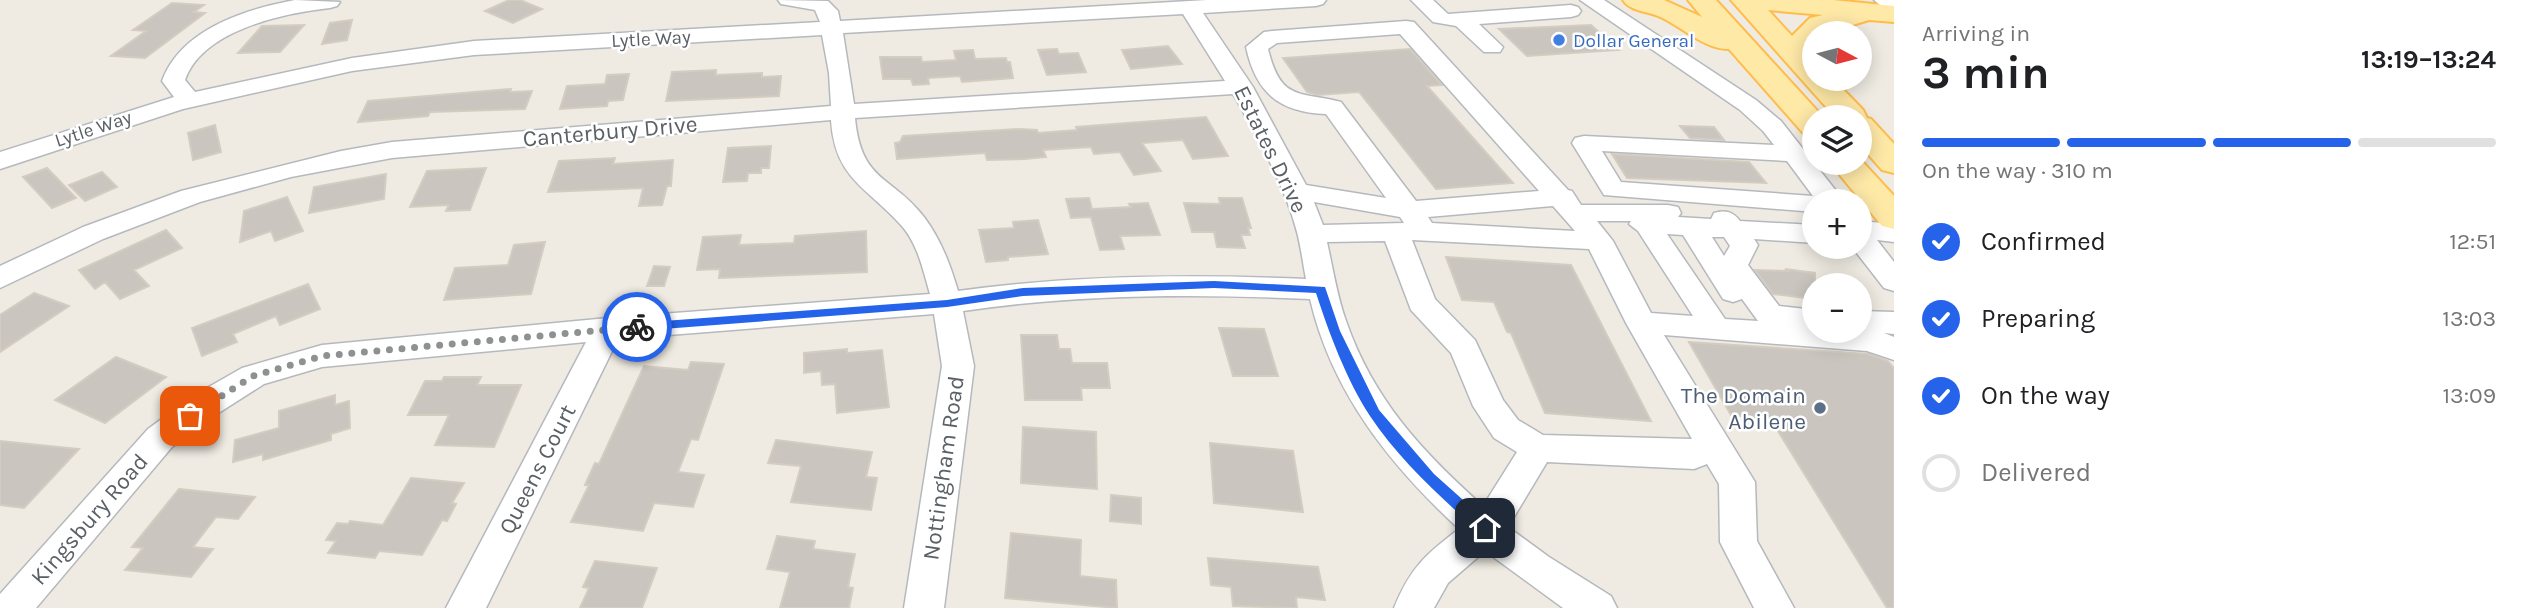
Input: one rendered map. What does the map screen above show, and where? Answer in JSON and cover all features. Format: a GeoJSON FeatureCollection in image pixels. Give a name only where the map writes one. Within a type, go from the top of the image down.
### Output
{"type":"FeatureCollection","features":[{"type":"Feature","properties":{"kind":"main road"},"geometry":{"type":"LineString","coordinates":[[1636,0],[1695,23],[1734,45],[1768,74]]}},
{"type":"Feature","properties":{"kind":"main road"},"geometry":{"type":"LineString","coordinates":[[1701,0],[1802,112]]}},
{"type":"Feature","properties":{"kind":"main road"},"geometry":{"type":"LineString","coordinates":[[1744,0],[1802,63]]}},
{"type":"Feature","properties":{"kind":"main road"},"geometry":{"type":"LineString","coordinates":[[1751,0],[1882,9]]}},
{"type":"Feature","properties":{"kind":"main road"},"geometry":{"type":"LineString","coordinates":[[1813,0],[1882,9]]}},
{"type":"Feature","properties":{"kind":"main road"},"geometry":{"type":"LineString","coordinates":[[1832,21],[1882,9]]}},
{"type":"Feature","properties":{"kind":"main road"},"geometry":{"type":"LineString","coordinates":[[1828,91],[1842,105]]}},
{"type":"Feature","properties":{"kind":"main road"},"geometry":{"type":"LineString","coordinates":[[1834,91],[1845,105]]}},
{"type":"Feature","properties":{"kind":"main road"},"geometry":{"type":"LineString","coordinates":[[1872,138],[1894,163]]}},
{"type":"Feature","properties":{"kind":"main road"},"geometry":{"type":"LineString","coordinates":[[1856,175],[1894,218]]}},
{"type":"Feature","properties":{"kind":"street"},"geometry":{"type":"LineString","coordinates":[[788,0],[821,5],[828,11],[832,28]]}},
{"type":"Feature","properties":{"kind":"street","name":"Lytle Way"},"geometry":{"type":"LineString","coordinates":[[0,161],[122,118],[189,99],[296,73],[416,54],[474,48],[832,28],[1126,5],[1189,7],[1316,0]]}},
{"type":"Feature","properties":{"kind":"street"},"geometry":{"type":"LineString","coordinates":[[1322,0],[1337,32]]}},
{"type":"Feature","properties":{"kind":"street"},"geometry":{"type":"LineString","coordinates":[[1421,0],[1440,18],[1462,20],[1581,5],[1748,105],[1772,127],[1821,189]]}},
{"type":"Feature","properties":{"kind":"street"},"geometry":{"type":"LineString","coordinates":[[1297,1],[1337,32]]}},
{"type":"Feature","properties":{"kind":"street"},"geometry":{"type":"LineString","coordinates":[[189,99],[173,81],[177,69],[186,58],[224,28],[270,10],[330,2]]}},
{"type":"Feature","properties":{"kind":"street","name":"Estates Drive"},"geometry":{"type":"LineString","coordinates":[[1189,7],[1241,87],[1295,191],[1311,233],[1321,289],[1334,331],[1375,413],[1430,478],[1485,528],[1565,589],[1597,608]]}},
{"type":"Feature","properties":{"kind":"street"},"geometry":{"type":"LineString","coordinates":[[1462,20],[1492,47]]}},
{"type":"Feature","properties":{"kind":"street"},"geometry":{"type":"LineString","coordinates":[[1529,461],[1489,407],[1464,348],[1422,303],[1410,224],[1333,107],[1312,107],[1283,98],[1270,84],[1260,67],[1257,47],[1272,37],[1406,27],[1582,220],[1712,444],[1737,482],[1740,542],[1774,608]]}},
{"type":"Feature","properties":{"kind":"street","name":"Nottingham Road"},"geometry":{"type":"LineString","coordinates":[[832,28],[840,73],[845,142],[856,169],[913,221],[933,254],[947,303],[958,366],[924,608]]}},
{"type":"Feature","properties":{"kind":"street","name":"Canterbury Drive"},"geometry":{"type":"LineString","coordinates":[[0,278],[81,236],[149,211],[325,160],[392,150],[842,111],[1241,87]]}},
{"type":"Feature","properties":{"kind":"street"},"geometry":{"type":"LineString","coordinates":[[1793,154],[1584,143],[1613,189],[1802,203]]}},
{"type":"Feature","properties":{"kind":"street"},"geometry":{"type":"LineString","coordinates":[[1295,191],[1410,224],[1582,220]]}},
{"type":"Feature","properties":{"kind":"street"},"geometry":{"type":"LineString","coordinates":[[1643,218],[1692,227],[1733,230]]}},
{"type":"Feature","properties":{"kind":"street"},"geometry":{"type":"LineString","coordinates":[[1643,218],[1716,328]]}},
{"type":"Feature","properties":{"kind":"street"},"geometry":{"type":"LineString","coordinates":[[1311,233],[1410,224],[1643,218],[1733,230],[1802,248]]}},
{"type":"Feature","properties":{"kind":"street"},"geometry":{"type":"LineString","coordinates":[[1692,227],[1758,331]]}},
{"type":"Feature","properties":{"kind":"street"},"geometry":{"type":"LineString","coordinates":[[1733,230],[1733,266],[1770,316],[1802,317]]}},
{"type":"Feature","properties":{"kind":"street"},"geometry":{"type":"LineString","coordinates":[[1872,231],[1894,233]]}},
{"type":"Feature","properties":{"kind":"street"},"geometry":{"type":"LineString","coordinates":[[1872,253],[1894,281]]}},
{"type":"Feature","properties":{"kind":"street","name":"Kingsbury Road"},"geometry":{"type":"LineString","coordinates":[[12,608],[160,438],[205,405],[253,376],[322,356],[608,329],[947,303],[1023,292],[1214,285],[1321,289]]}},
{"type":"Feature","properties":{"kind":"street"},"geometry":{"type":"LineString","coordinates":[[1872,322],[1894,323]]}},
{"type":"Feature","properties":{"kind":"street"},"geometry":{"type":"LineString","coordinates":[[1641,323],[1871,340],[1894,349]]}},
{"type":"Feature","properties":{"kind":"street","name":"Queens Court"},"geometry":{"type":"LineString","coordinates":[[466,608],[608,329]]}},
{"type":"Feature","properties":{"kind":"street"},"geometry":{"type":"LineString","coordinates":[[1529,461],[1694,455],[1712,444]]}},
{"type":"Feature","properties":{"kind":"street"},"geometry":{"type":"LineString","coordinates":[[1414,608],[1421,585],[1448,557],[1485,528],[1529,461]]}},
{"type":"Feature","properties":{"kind":"building"},"geometry":{"type":"Polygon","coordinates":[[[509,0],[520,0],[542,9],[513,23],[485,11],[509,0]]]}},
{"type":"Feature","properties":{"kind":"building"},"geometry":{"type":"Polygon","coordinates":[[[172,3],[204,5],[194,12],[205,13],[145,58],[111,56],[146,31],[133,30],[172,3]]]}},
{"type":"Feature","properties":{"kind":"building"},"geometry":{"type":"Polygon","coordinates":[[[352,20],[347,40],[322,44],[330,23],[352,20]]]}},
{"type":"Feature","properties":{"kind":"building"},"geometry":{"type":"Polygon","coordinates":[[[304,25],[280,52],[238,53],[262,26],[304,25]]]}},
{"type":"Feature","properties":{"kind":"building","name":"Dollar General"},"geometry":{"type":"Polygon","coordinates":[[[1591,25],[1619,50],[1527,56],[1499,29],[1591,25]]]}},
{"type":"Feature","properties":{"kind":"building"},"geometry":{"type":"Polygon","coordinates":[[[1168,46],[1182,64],[1131,69],[1122,50],[1168,46]]]}},
{"type":"Feature","properties":{"kind":"building"},"geometry":{"type":"Polygon","coordinates":[[[1057,49],[1059,54],[1078,53],[1086,72],[1047,75],[1038,50],[1057,49]]]}},
{"type":"Feature","properties":{"kind":"building"},"geometry":{"type":"Polygon","coordinates":[[[1410,49],[1442,85],[1427,86],[1513,183],[1436,189],[1359,92],[1317,95],[1307,92],[1283,58],[1410,49]]]}},
{"type":"Feature","properties":{"kind":"building"},"geometry":{"type":"Polygon","coordinates":[[[973,50],[975,59],[1006,58],[1007,62],[1010,62],[1013,78],[962,82],[960,76],[928,78],[929,84],[913,85],[911,79],[883,79],[880,57],[921,57],[922,62],[956,60],[954,51],[973,50]]]}},
{"type":"Feature","properties":{"kind":"building"},"geometry":{"type":"Polygon","coordinates":[[[716,70],[716,75],[762,73],[762,77],[781,76],[779,96],[666,101],[672,72],[716,70]]]}},
{"type":"Feature","properties":{"kind":"building"},"geometry":{"type":"Polygon","coordinates":[[[629,74],[623,100],[608,101],[607,106],[560,109],[567,86],[605,84],[607,75],[629,74]]]}},
{"type":"Feature","properties":{"kind":"building"},"geometry":{"type":"Polygon","coordinates":[[[511,89],[510,92],[532,91],[525,109],[430,112],[428,116],[358,122],[368,101],[511,89]]]}},
{"type":"Feature","properties":{"kind":"building"},"geometry":{"type":"Polygon","coordinates":[[[1206,117],[1228,156],[1193,159],[1183,140],[1142,143],[1161,171],[1134,175],[1120,152],[1094,154],[1091,147],[1043,150],[1046,157],[1025,159],[987,160],[985,153],[897,159],[895,143],[900,142],[903,136],[1019,129],[1037,130],[1038,133],[1077,130],[1076,127],[1206,117]]]}},
{"type":"Feature","properties":{"kind":"building"},"geometry":{"type":"Polygon","coordinates":[[[215,125],[221,152],[193,160],[188,133],[215,125]]]}},
{"type":"Feature","properties":{"kind":"building"},"geometry":{"type":"Polygon","coordinates":[[[1680,126],[1714,127],[1724,140],[1690,138],[1680,126]]]}},
{"type":"Feature","properties":{"kind":"building"},"geometry":{"type":"Polygon","coordinates":[[[771,146],[769,168],[761,168],[761,173],[748,173],[747,181],[723,182],[728,148],[771,146]]]}},
{"type":"Feature","properties":{"kind":"building"},"geometry":{"type":"Polygon","coordinates":[[[1612,154],[1749,162],[1766,183],[1627,178],[1612,154]]]}},
{"type":"Feature","properties":{"kind":"building"},"geometry":{"type":"Polygon","coordinates":[[[615,158],[613,164],[673,160],[671,186],[667,186],[662,205],[639,206],[643,188],[548,192],[559,161],[615,158]]]}},
{"type":"Feature","properties":{"kind":"building"},"geometry":{"type":"Polygon","coordinates":[[[47,168],[76,198],[52,208],[23,177],[47,168]]]}},
{"type":"Feature","properties":{"kind":"building"},"geometry":{"type":"Polygon","coordinates":[[[486,168],[470,210],[446,211],[449,205],[410,207],[427,171],[486,168]]]}},
{"type":"Feature","properties":{"kind":"building"},"geometry":{"type":"Polygon","coordinates":[[[102,172],[117,187],[85,201],[69,185],[102,172]]]}},
{"type":"Feature","properties":{"kind":"building"},"geometry":{"type":"Polygon","coordinates":[[[386,174],[384,199],[309,213],[314,187],[386,174]]]}},
{"type":"Feature","properties":{"kind":"building"},"geometry":{"type":"Polygon","coordinates":[[[287,197],[303,231],[275,241],[271,231],[240,242],[244,211],[287,197]]]}},
{"type":"Feature","properties":{"kind":"building"},"geometry":{"type":"Polygon","coordinates":[[[1089,198],[1092,209],[1131,207],[1129,204],[1148,203],[1160,235],[1120,236],[1124,249],[1100,250],[1091,217],[1071,218],[1066,199],[1089,198]]]}},
{"type":"Feature","properties":{"kind":"building"},"geometry":{"type":"Polygon","coordinates":[[[1219,198],[1242,198],[1251,228],[1248,228],[1250,235],[1241,235],[1245,248],[1217,247],[1214,232],[1192,232],[1184,203],[1220,204],[1219,198]]]}},
{"type":"Feature","properties":{"kind":"building"},"geometry":{"type":"Polygon","coordinates":[[[1038,220],[1048,254],[1008,257],[1008,260],[986,262],[979,230],[1014,228],[1013,222],[1038,220]]]}},
{"type":"Feature","properties":{"kind":"building"},"geometry":{"type":"Polygon","coordinates":[[[166,230],[182,248],[134,270],[149,286],[120,299],[105,282],[95,289],[79,270],[166,230]]]}},
{"type":"Feature","properties":{"kind":"building"},"geometry":{"type":"Polygon","coordinates":[[[866,231],[867,272],[719,278],[720,269],[697,270],[703,237],[741,235],[739,245],[794,243],[795,236],[866,231]]]}},
{"type":"Feature","properties":{"kind":"building"},"geometry":{"type":"Polygon","coordinates":[[[545,242],[531,294],[444,300],[455,268],[508,265],[514,245],[545,242]]]}},
{"type":"Feature","properties":{"kind":"building"},"geometry":{"type":"Polygon","coordinates":[[[1446,257],[1571,265],[1651,421],[1545,413],[1511,333],[1507,332],[1494,302],[1462,300],[1446,257]]]}},
{"type":"Feature","properties":{"kind":"building"},"geometry":{"type":"Polygon","coordinates":[[[654,266],[670,267],[664,286],[647,286],[654,266]]]}},
{"type":"Feature","properties":{"kind":"building"},"geometry":{"type":"Polygon","coordinates":[[[1785,269],[1815,273],[1802,273],[1802,297],[1773,294],[1755,270],[1788,271],[1785,269]]]}},
{"type":"Feature","properties":{"kind":"building"},"geometry":{"type":"Polygon","coordinates":[[[308,284],[320,309],[280,325],[276,316],[233,334],[237,342],[202,356],[192,328],[308,284]]]}},
{"type":"Feature","properties":{"kind":"building"},"geometry":{"type":"Polygon","coordinates":[[[34,293],[69,306],[0,352],[0,315],[34,293]]]}},
{"type":"Feature","properties":{"kind":"building"},"geometry":{"type":"Polygon","coordinates":[[[1219,328],[1264,329],[1278,376],[1233,376],[1219,328]]]}},
{"type":"Feature","properties":{"kind":"building"},"geometry":{"type":"Polygon","coordinates":[[[1021,335],[1057,335],[1059,349],[1070,349],[1072,363],[1107,363],[1110,388],[1081,388],[1082,400],[1025,400],[1021,335]]]}},
{"type":"Feature","properties":{"kind":"building"},"geometry":{"type":"Polygon","coordinates":[[[1689,342],[1869,354],[1888,361],[1894,368],[1894,608],[1887,608],[1770,418],[1731,415],[1689,342]]]}},
{"type":"Feature","properties":{"kind":"building"},"geometry":{"type":"Polygon","coordinates":[[[847,349],[847,353],[882,350],[889,407],[837,413],[835,384],[822,385],[821,371],[804,373],[804,353],[847,349]]]}},
{"type":"Feature","properties":{"kind":"building"},"geometry":{"type":"Polygon","coordinates":[[[116,357],[166,377],[105,423],[55,400],[116,357]]]}},
{"type":"Feature","properties":{"kind":"building"},"geometry":{"type":"Polygon","coordinates":[[[691,362],[724,364],[698,440],[691,439],[678,472],[704,475],[693,507],[654,503],[643,531],[571,522],[589,485],[585,485],[595,463],[599,464],[644,366],[688,370],[691,362]]]}},
{"type":"Feature","properties":{"kind":"building"},"geometry":{"type":"Polygon","coordinates":[[[444,377],[481,377],[477,385],[521,385],[494,447],[435,445],[449,415],[408,415],[425,381],[442,381],[444,377]]]}},
{"type":"Feature","properties":{"kind":"building"},"geometry":{"type":"Polygon","coordinates":[[[335,395],[335,405],[349,401],[350,428],[331,434],[331,440],[263,460],[263,454],[233,462],[235,440],[279,428],[279,411],[335,395]]]}},
{"type":"Feature","properties":{"kind":"building"},"geometry":{"type":"Polygon","coordinates":[[[1023,427],[1096,432],[1097,489],[1021,483],[1023,427]]]}},
{"type":"Feature","properties":{"kind":"building"},"geometry":{"type":"Polygon","coordinates":[[[776,440],[872,452],[866,477],[877,478],[871,510],[791,502],[801,466],[768,463],[776,440]]]}},
{"type":"Feature","properties":{"kind":"building"},"geometry":{"type":"Polygon","coordinates":[[[0,441],[79,449],[24,508],[0,505],[0,441]]]}},
{"type":"Feature","properties":{"kind":"building"},"geometry":{"type":"Polygon","coordinates":[[[1210,443],[1293,451],[1303,512],[1214,503],[1210,443]]]}},
{"type":"Feature","properties":{"kind":"building"},"geometry":{"type":"Polygon","coordinates":[[[411,478],[464,483],[452,503],[456,504],[447,521],[442,520],[422,555],[379,551],[375,558],[328,553],[336,541],[326,540],[337,523],[348,524],[350,521],[383,525],[411,478]]]}},
{"type":"Feature","properties":{"kind":"building"},"geometry":{"type":"Polygon","coordinates":[[[179,489],[255,497],[238,519],[216,517],[193,547],[213,549],[191,577],[125,570],[143,548],[132,547],[179,489]]]}},
{"type":"Feature","properties":{"kind":"building"},"geometry":{"type":"Polygon","coordinates":[[[1111,495],[1141,498],[1141,524],[1110,521],[1111,495]]]}},
{"type":"Feature","properties":{"kind":"building"},"geometry":{"type":"Polygon","coordinates":[[[1011,533],[1081,540],[1080,576],[1116,580],[1117,608],[1005,598],[1011,533]]]}},
{"type":"Feature","properties":{"kind":"building"},"geometry":{"type":"Polygon","coordinates":[[[777,536],[815,541],[813,549],[855,554],[848,587],[853,588],[849,608],[780,608],[790,572],[767,569],[777,536]]]}},
{"type":"Feature","properties":{"kind":"building"},"geometry":{"type":"Polygon","coordinates":[[[1208,558],[1318,567],[1325,600],[1296,597],[1297,608],[1233,606],[1231,587],[1211,585],[1208,558]]]}},
{"type":"Feature","properties":{"kind":"building"},"geometry":{"type":"Polygon","coordinates":[[[595,561],[657,568],[642,608],[580,608],[589,588],[583,587],[595,561]]]}},
{"type":"Feature","properties":{"kind":"way so far"},"geometry":{"type":"LineString","coordinates":[[190,416],[253,376],[322,356],[637,327]]}},
{"type":"Feature","properties":{"kind":"place","name":"Dollar General"},"geometry":{"type":"Point","coordinates":[1559,40]}},
{"type":"Feature","properties":{"kind":"place","name":"The Domain Abilene"},"geometry":{"type":"Point","coordinates":[1820,408]}},
{"type":"Feature","properties":{"kind":"route"},"geometry":{"type":"LineString","coordinates":[[637,327],[947,303],[1023,292],[1214,285],[1321,289],[1334,331],[1351,370],[1375,413],[1430,478],[1485,528]]}}]}
